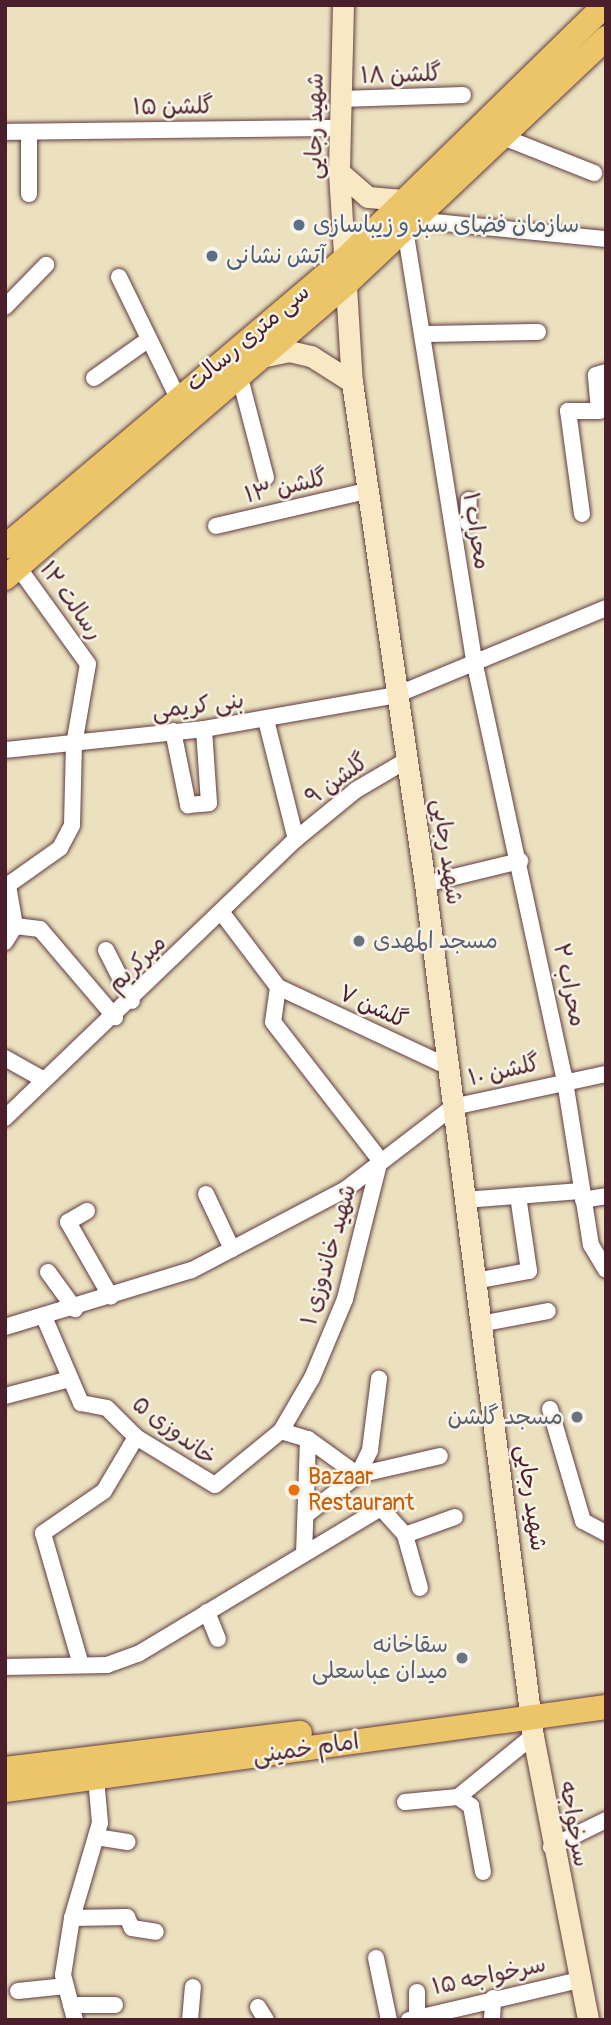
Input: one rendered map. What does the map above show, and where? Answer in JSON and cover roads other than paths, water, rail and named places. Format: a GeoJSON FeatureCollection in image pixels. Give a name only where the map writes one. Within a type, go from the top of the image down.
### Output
{"type":"FeatureCollection","features":[{"type":"Feature","properties":{"kind":"main road","name":"شهید رجایی"},"geometry":{"type":"LineString","coordinates":[[343,5],[340,172],[352,383],[425,884],[531,1720]]}},
{"type":"Feature","properties":{"kind":"main road","name":"سی متری رسالت"},"geometry":{"type":"LineString","coordinates":[[10,564],[105,458],[177,396],[410,225],[503,137],[534,92],[605,5]]}},
{"type":"Feature","properties":{"kind":"main road","name":"سی متری رسالت"},"geometry":{"type":"LineString","coordinates":[[10,564],[123,476],[259,358],[345,271],[400,200],[606,38]]}},
{"type":"Feature","properties":{"kind":"main road"},"geometry":{"type":"LineString","coordinates":[[340,172],[368,197],[400,200]]}},
{"type":"Feature","properties":{"kind":"main road"},"geometry":{"type":"LineString","coordinates":[[259,358],[289,351],[311,356],[352,383]]}},
{"type":"Feature","properties":{"kind":"main road"},"geometry":{"type":"LineString","coordinates":[[105,458],[123,476]]}},
{"type":"Feature","properties":{"kind":"main road","name":"امام خمینی"},"geometry":{"type":"LineString","coordinates":[[5,1769],[531,1720],[606,1693]]}},
{"type":"Feature","properties":{"kind":"main road","name":"امام خمینی"},"geometry":{"type":"LineString","coordinates":[[5,1790],[531,1720],[606,1707]]}},
{"type":"Feature","properties":{"kind":"main road","name":"سرخواجه"},"geometry":{"type":"LineString","coordinates":[[531,1720],[551,1847],[588,2020]]}},
{"type":"Feature","properties":{"kind":"street","name":"۱۸ گلشن"},"geometry":{"type":"LineString","coordinates":[[341,99],[463,95]]}},
{"type":"Feature","properties":{"kind":"street","name":"گلشن ۱۵"},"geometry":{"type":"LineString","coordinates":[[5,132],[341,128]]}},
{"type":"Feature","properties":{"kind":"street"},"geometry":{"type":"LineString","coordinates":[[29,132],[29,194]]}},
{"type":"Feature","properties":{"kind":"street"},"geometry":{"type":"LineString","coordinates":[[503,137],[594,173]]}},
{"type":"Feature","properties":{"kind":"street"},"geometry":{"type":"LineString","coordinates":[[410,225],[606,239]]}},
{"type":"Feature","properties":{"kind":"street","name":"۱ محراب"},"geometry":{"type":"LineString","coordinates":[[410,225],[422,334],[475,665],[520,861]]}},
{"type":"Feature","properties":{"kind":"street"},"geometry":{"type":"LineString","coordinates":[[5,307],[46,265]]}},
{"type":"Feature","properties":{"kind":"street"},"geometry":{"type":"LineString","coordinates":[[119,277],[177,396]]}},
{"type":"Feature","properties":{"kind":"street"},"geometry":{"type":"LineString","coordinates":[[422,334],[538,331]]}},
{"type":"Feature","properties":{"kind":"street"},"geometry":{"type":"LineString","coordinates":[[94,378],[149,339]]}},
{"type":"Feature","properties":{"kind":"street"},"geometry":{"type":"LineString","coordinates":[[582,514],[568,411],[599,411],[597,375],[606,372]]}},
{"type":"Feature","properties":{"kind":"street"},"geometry":{"type":"LineString","coordinates":[[239,374],[266,478]]}},
{"type":"Feature","properties":{"kind":"street","name":"۱۳ گلشن"},"geometry":{"type":"LineString","coordinates":[[216,527],[367,491]]}},
{"type":"Feature","properties":{"kind":"street"},"geometry":{"type":"LineString","coordinates":[[468,523],[469,500]]}},
{"type":"Feature","properties":{"kind":"street","name":"۱۲ رسالت"},"geometry":{"type":"LineString","coordinates":[[10,564],[88,664],[74,745],[72,825],[60,848],[8,885],[15,926]]}},
{"type":"Feature","properties":{"kind":"street","name":"بنی کریمی"},"geometry":{"type":"LineString","coordinates":[[5,750],[74,745],[204,729],[396,695],[475,665],[606,608]]}},
{"type":"Feature","properties":{"kind":"street"},"geometry":{"type":"LineString","coordinates":[[266,720],[296,839]]}},
{"type":"Feature","properties":{"kind":"street"},"geometry":{"type":"LineString","coordinates":[[173,732],[188,805],[209,803],[204,729]]}},
{"type":"Feature","properties":{"kind":"street","name":"۹ گلشن"},"geometry":{"type":"LineString","coordinates":[[296,839],[356,790],[407,760]]}},
{"type":"Feature","properties":{"kind":"street","name":"میرکریم"},"geometry":{"type":"LineString","coordinates":[[5,1118],[115,1017],[296,839]]}},
{"type":"Feature","properties":{"kind":"street"},"geometry":{"type":"LineString","coordinates":[[425,884],[520,861]]}},
{"type":"Feature","properties":{"kind":"street","name":"۲ محراب"},"geometry":{"type":"LineString","coordinates":[[520,861],[565,1080],[582,1195],[598,1244]]}},
{"type":"Feature","properties":{"kind":"street"},"geometry":{"type":"LineString","coordinates":[[222,913],[278,987],[272,1022],[380,1160]]}},
{"type":"Feature","properties":{"kind":"street"},"geometry":{"type":"LineString","coordinates":[[5,942],[15,926],[40,929],[115,1017]]}},
{"type":"Feature","properties":{"kind":"street"},"geometry":{"type":"LineString","coordinates":[[106,950],[132,1000]]}},
{"type":"Feature","properties":{"kind":"street","name":"۷ گلشن"},"geometry":{"type":"LineString","coordinates":[[278,987],[449,1067]]}},
{"type":"Feature","properties":{"kind":"street"},"geometry":{"type":"LineString","coordinates":[[5,1058],[44,1080]]}},
{"type":"Feature","properties":{"kind":"street","name":"۱۰ گلشن"},"geometry":{"type":"LineString","coordinates":[[453,1107],[565,1080],[606,1074]]}},
{"type":"Feature","properties":{"kind":"street"},"geometry":{"type":"LineString","coordinates":[[5,1327],[111,1297],[232,1249],[346,1189],[380,1160],[453,1107]]}},
{"type":"Feature","properties":{"kind":"street","name":"۱ شهید خاندوزی"},"geometry":{"type":"LineString","coordinates":[[210,1486],[281,1431],[312,1378],[345,1299],[380,1160]]}},
{"type":"Feature","properties":{"kind":"street"},"geometry":{"type":"LineString","coordinates":[[206,1194],[232,1249]]}},
{"type":"Feature","properties":{"kind":"street"},"geometry":{"type":"LineString","coordinates":[[475,1281],[529,1271],[518,1196]]}},
{"type":"Feature","properties":{"kind":"street"},"geometry":{"type":"LineString","coordinates":[[464,1200],[518,1196],[606,1196]]}},
{"type":"Feature","properties":{"kind":"street"},"geometry":{"type":"LineString","coordinates":[[87,1211],[68,1222],[111,1297]]}},
{"type":"Feature","properties":{"kind":"street"},"geometry":{"type":"LineString","coordinates":[[598,1244],[606,1270]]}},
{"type":"Feature","properties":{"kind":"street"},"geometry":{"type":"LineString","coordinates":[[48,1272],[75,1309]]}},
{"type":"Feature","properties":{"kind":"street"},"geometry":{"type":"LineString","coordinates":[[480,1324],[548,1311]]}},
{"type":"Feature","properties":{"kind":"street","name":"خاندوزی ۵"},"geometry":{"type":"LineString","coordinates":[[44,1317],[80,1403],[107,1408],[136,1437],[210,1486]]}},
{"type":"Feature","properties":{"kind":"street"},"geometry":{"type":"LineString","coordinates":[[5,1396],[70,1379]]}},
{"type":"Feature","properties":{"kind":"street"},"geometry":{"type":"LineString","coordinates":[[358,1475],[370,1450],[379,1380]]}},
{"type":"Feature","properties":{"kind":"street"},"geometry":{"type":"LineString","coordinates":[[550,1409],[583,1521],[605,1530]]}},
{"type":"Feature","properties":{"kind":"street"},"geometry":{"type":"LineString","coordinates":[[281,1431],[308,1439],[358,1475]]}},
{"type":"Feature","properties":{"kind":"street"},"geometry":{"type":"LineString","coordinates":[[81,1665],[43,1533],[104,1491],[136,1437]]}},
{"type":"Feature","properties":{"kind":"street"},"geometry":{"type":"LineString","coordinates":[[304,1554],[308,1439]]}},
{"type":"Feature","properties":{"kind":"street"},"geometry":{"type":"LineString","coordinates":[[306,1514],[358,1475],[440,1456]]}},
{"type":"Feature","properties":{"kind":"street"},"geometry":{"type":"LineString","coordinates":[[5,1667],[107,1665],[156,1643],[381,1508],[405,1535],[419,1588]]}},
{"type":"Feature","properties":{"kind":"street"},"geometry":{"type":"LineString","coordinates":[[405,1535],[455,1517]]}},
{"type":"Feature","properties":{"kind":"street"},"geometry":{"type":"LineString","coordinates":[[207,1612],[218,1639]]}},
{"type":"Feature","properties":{"kind":"street"},"geometry":{"type":"LineString","coordinates":[[405,1802],[458,1797],[531,1720]]}},
{"type":"Feature","properties":{"kind":"street"},"geometry":{"type":"LineString","coordinates":[[96,1777],[96,1837],[72,1918],[66,1986],[73,2012],[114,2005]]}},
{"type":"Feature","properties":{"kind":"street"},"geometry":{"type":"LineString","coordinates":[[458,1797],[471,1807],[483,1872]]}},
{"type":"Feature","properties":{"kind":"street"},"geometry":{"type":"LineString","coordinates":[[551,1847],[606,1820]]}},
{"type":"Feature","properties":{"kind":"street"},"geometry":{"type":"LineString","coordinates":[[96,1837],[128,1842]]}},
{"type":"Feature","properties":{"kind":"street"},"geometry":{"type":"LineString","coordinates":[[72,1918],[127,1917],[132,1928],[156,1932]]}},
{"type":"Feature","properties":{"kind":"street"},"geometry":{"type":"LineString","coordinates":[[376,1958],[389,2020]]}},
{"type":"Feature","properties":{"kind":"street","name":"سرخواجه ۱۵"},"geometry":{"type":"LineString","coordinates":[[413,2018],[580,1980]]}},
{"type":"Feature","properties":{"kind":"street"},"geometry":{"type":"LineString","coordinates":[[18,1991],[66,1986]]}},
{"type":"Feature","properties":{"kind":"street"},"geometry":{"type":"LineString","coordinates":[[190,2020],[193,1987]]}},
{"type":"Feature","properties":{"kind":"street"},"geometry":{"type":"LineString","coordinates":[[413,2018],[417,1992]]}},
{"type":"Feature","properties":{"kind":"street"},"geometry":{"type":"LineString","coordinates":[[492,2020],[493,1998]]}},
{"type":"Feature","properties":{"kind":"place","name":"سازمان فضای سبز و زیباسازی"},"geometry":{"type":"Point","coordinates":[299,225]}},
{"type":"Feature","properties":{"kind":"place","name":"آتش نشانی"},"geometry":{"type":"Point","coordinates":[212,256]}},
{"type":"Feature","properties":{"kind":"place","name":"مسجد المهدی"},"geometry":{"type":"Point","coordinates":[359,941]}},
{"type":"Feature","properties":{"kind":"place","name":"مسجد گلشن"},"geometry":{"type":"Point","coordinates":[577,1417]}},
{"type":"Feature","properties":{"kind":"place","name":"Bazaar Restaurant"},"geometry":{"type":"Point","coordinates":[294,1490]}},
{"type":"Feature","properties":{"kind":"place","name":"سقاخانه میدان عباسعلی"},"geometry":{"type":"Point","coordinates":[462,1658]}}]}
